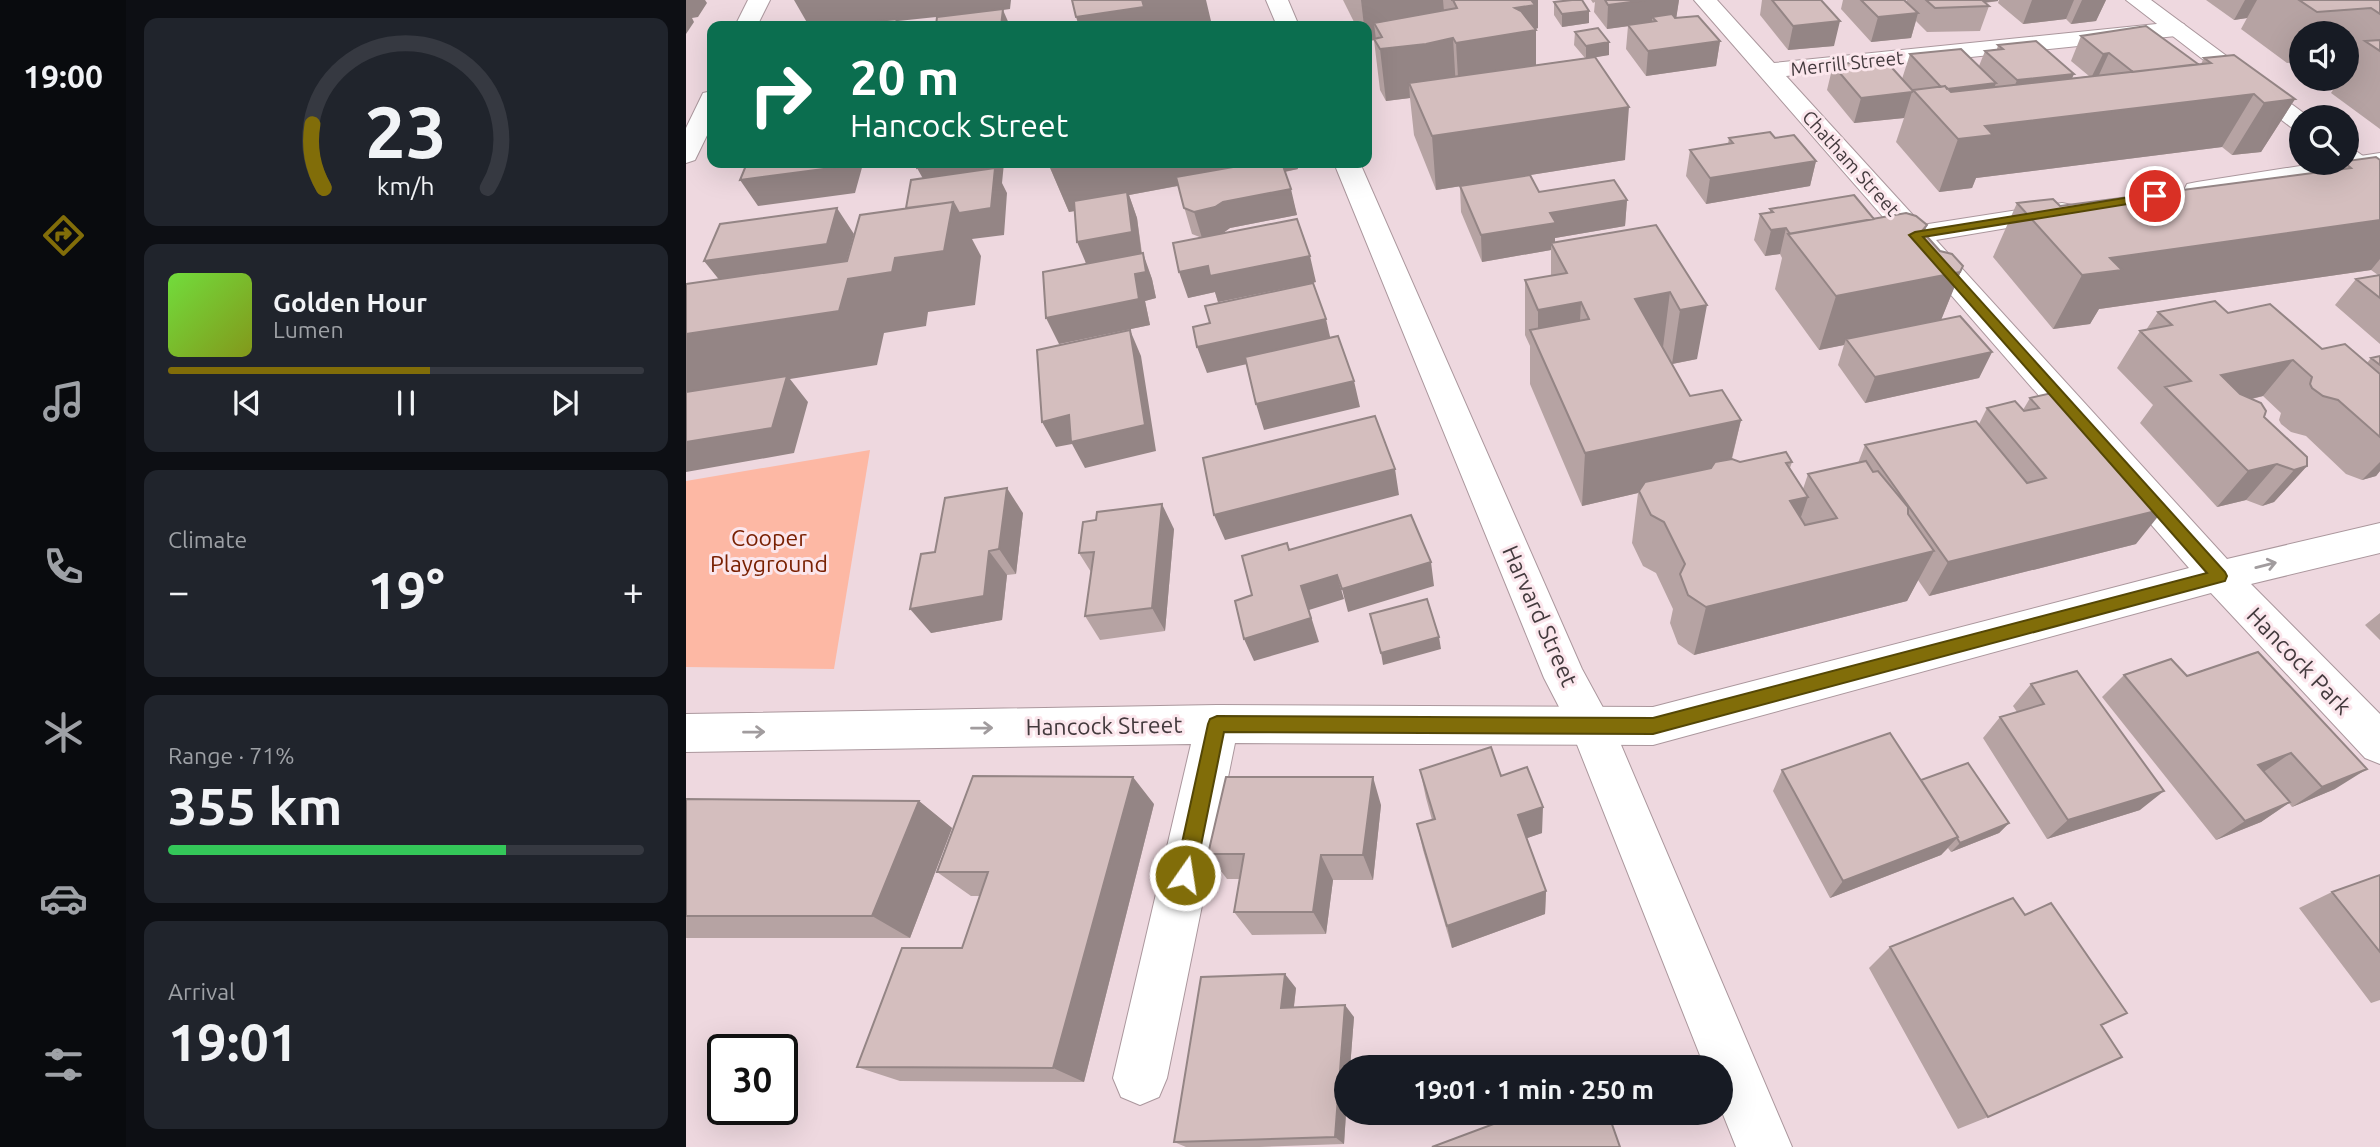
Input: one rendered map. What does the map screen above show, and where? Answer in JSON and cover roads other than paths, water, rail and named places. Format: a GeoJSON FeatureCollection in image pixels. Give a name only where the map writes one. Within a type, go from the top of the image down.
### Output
{"type":"FeatureCollection","features":[{"type":"Feature","properties":{"kind":"street"},"geometry":{"type":"LineString","coordinates":[[748,21],[759,0]]}},
{"type":"Feature","properties":{"kind":"street"},"geometry":{"type":"LineString","coordinates":[[1277,0],[1286,21]]}},
{"type":"Feature","properties":{"kind":"street","name":"Chatham Street"},"geometry":{"type":"LineString","coordinates":[[1705,0],[2219,576]]}},
{"type":"Feature","properties":{"kind":"street"},"geometry":{"type":"LineString","coordinates":[[2137,0],[2289,114]]}},
{"type":"Feature","properties":{"kind":"street","name":"Merrill Street"},"geometry":{"type":"LineString","coordinates":[[1768,71],[2176,29]]}},
{"type":"Feature","properties":{"kind":"street"},"geometry":{"type":"LineString","coordinates":[[686,155],[707,109]]}},
{"type":"Feature","properties":{"kind":"street"},"geometry":{"type":"LineString","coordinates":[[2177,193],[2361,160],[2380,180]]}},
{"type":"Feature","properties":{"kind":"street","name":"Harvard Street"},"geometry":{"type":"LineString","coordinates":[[1349,168],[1565,678],[1591,726],[1764,1147]]}},
{"type":"Feature","properties":{"kind":"street"},"geometry":{"type":"LineString","coordinates":[[1915,235],[2094,206]]}},
{"type":"Feature","properties":{"kind":"street","name":"Hancock Street"},"geometry":{"type":"LineString","coordinates":[[686,733],[1217,724],[1653,726],[2219,576],[2380,537]]}},
{"type":"Feature","properties":{"kind":"street","name":"Hancock Park"},"geometry":{"type":"LineString","coordinates":[[2219,576],[2380,744]]}},
{"type":"Feature","properties":{"kind":"street"},"geometry":{"type":"LineString","coordinates":[[1140,1078],[1217,724]]}},
{"type":"Feature","properties":{"kind":"park label","name":"Cooper Playground"},"geometry":{"type":"Point","coordinates":[769,551]}}]}
